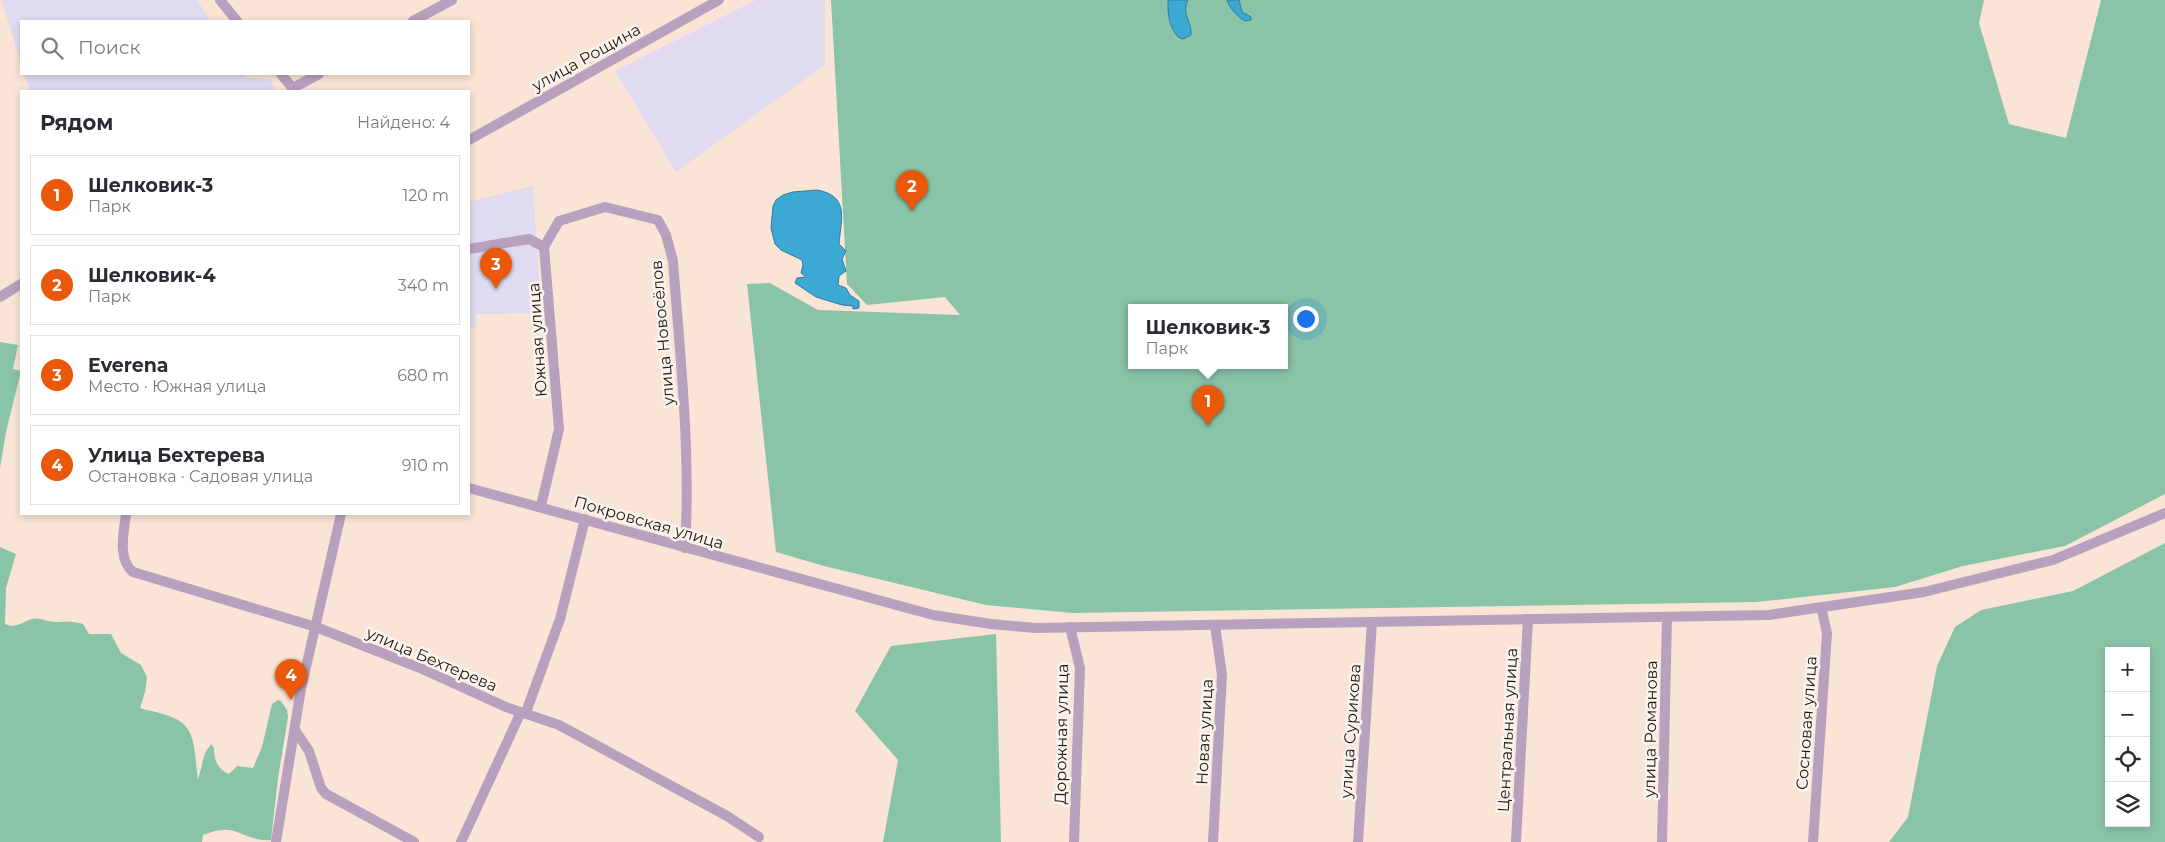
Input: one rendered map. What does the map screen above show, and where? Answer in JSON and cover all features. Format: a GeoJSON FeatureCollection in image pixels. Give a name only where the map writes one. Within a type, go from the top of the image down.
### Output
{"type":"FeatureCollection","features":[{"type":"Feature","properties":{"kind":"street"},"geometry":{"type":"LineString","coordinates":[[415,20],[452,0]]}},
{"type":"Feature","properties":{"kind":"street"},"geometry":{"type":"LineString","coordinates":[[696,0],[698,11]]}},
{"type":"Feature","properties":{"kind":"street","name":"улица Рощина"},"geometry":{"type":"LineString","coordinates":[[470,139],[719,0]]}},
{"type":"Feature","properties":{"kind":"street"},"geometry":{"type":"LineString","coordinates":[[223,1],[236,20]]}},
{"type":"Feature","properties":{"kind":"street"},"geometry":{"type":"LineString","coordinates":[[282,75],[294,90],[317,75]]}},
{"type":"Feature","properties":{"kind":"street","name":"улица Новосёлов"},"geometry":{"type":"LineString","coordinates":[[544,246],[559,221],[605,206],[658,220],[666,235],[673,260],[686,442],[687,512],[685,548]]}},
{"type":"Feature","properties":{"kind":"street"},"geometry":{"type":"LineString","coordinates":[[470,249],[529,239],[544,246]]}},
{"type":"Feature","properties":{"kind":"street","name":"Южная улица"},"geometry":{"type":"LineString","coordinates":[[541,506],[559,429],[544,246]]}},
{"type":"Feature","properties":{"kind":"street"},"geometry":{"type":"LineString","coordinates":[[0,297],[20,285]]}},
{"type":"Feature","properties":{"kind":"street","name":"Покровская улица"},"geometry":{"type":"LineString","coordinates":[[470,488],[541,506],[685,548],[932,615],[991,624],[1036,628],[1769,615],[1924,592],[2053,560],[2165,513]]}},
{"type":"Feature","properties":{"kind":"street","name":"улица Бехтерева"},"geometry":{"type":"LineString","coordinates":[[126,515],[124,557],[128,568],[133,572],[316,627],[559,725],[727,816],[759,837]]}},
{"type":"Feature","properties":{"kind":"street"},"geometry":{"type":"LineString","coordinates":[[276,842],[301,689],[341,515]]}},
{"type":"Feature","properties":{"kind":"street"},"geometry":{"type":"LineString","coordinates":[[461,842],[523,712],[560,619],[586,519]]}},
{"type":"Feature","properties":{"kind":"street","name":"Сосновая улица"},"geometry":{"type":"LineString","coordinates":[[1813,842],[1827,633],[1821,607]]}},
{"type":"Feature","properties":{"kind":"street","name":"улица Романова"},"geometry":{"type":"LineString","coordinates":[[1662,842],[1667,617]]}},
{"type":"Feature","properties":{"kind":"street","name":"Центральная улица"},"geometry":{"type":"LineString","coordinates":[[1516,842],[1528,619]]}},
{"type":"Feature","properties":{"kind":"street","name":"улица Сурикова"},"geometry":{"type":"LineString","coordinates":[[1358,842],[1372,622]]}},
{"type":"Feature","properties":{"kind":"street","name":"Новая улица"},"geometry":{"type":"LineString","coordinates":[[1214,842],[1222,675],[1215,625]]}},
{"type":"Feature","properties":{"kind":"street","name":"Дорожная улица"},"geometry":{"type":"LineString","coordinates":[[1070,627],[1080,668],[1074,842]]}},
{"type":"Feature","properties":{"kind":"street"},"geometry":{"type":"LineString","coordinates":[[295,730],[310,751],[321,788],[326,794],[414,842]]}},
{"type":"Feature","properties":{"kind":"shaded area"},"geometry":{"type":"Polygon","coordinates":[[[1,0],[197,0],[210,20],[20,20],[20,59],[1,0]]]}},
{"type":"Feature","properties":{"kind":"shaded area"},"geometry":{"type":"Polygon","coordinates":[[[756,0],[825,0],[825,65],[676,172],[615,71],[756,0]]]}},
{"type":"Feature","properties":{"kind":"shaded area"},"geometry":{"type":"Polygon","coordinates":[[[25,75],[246,75],[247,78],[269,79],[276,90],[30,90],[25,75]]]}},
{"type":"Feature","properties":{"kind":"shaded area"},"geometry":{"type":"Polygon","coordinates":[[[533,186],[541,313],[476,314],[476,328],[470,328],[470,202],[533,186]]]}},
{"type":"Feature","properties":{"kind":"green space"},"geometry":{"type":"Polygon","coordinates":[[[831,0],[1984,0],[1979,23],[2009,124],[2066,138],[2101,0],[2165,0],[2165,494],[2065,546],[1963,566],[1895,587],[1756,602],[1073,613],[986,605],[824,566],[776,552],[747,284],[770,283],[818,310],[960,315],[945,297],[867,305],[847,284],[831,0]]]}},
{"type":"Feature","properties":{"kind":"green space"},"geometry":{"type":"Polygon","coordinates":[[[0,342],[18,345],[13,369],[20,371],[20,375],[6,432],[0,468],[0,342]]]}},
{"type":"Feature","properties":{"kind":"green space"},"geometry":{"type":"Polygon","coordinates":[[[2165,543],[2165,842],[1889,842],[1908,817],[1937,666],[1955,627],[1981,610],[2073,591],[2165,543]]]}},
{"type":"Feature","properties":{"kind":"green space"},"geometry":{"type":"Polygon","coordinates":[[[0,547],[16,554],[6,588],[5,624],[16,625],[32,619],[72,622],[83,624],[89,634],[111,634],[121,653],[141,665],[147,677],[140,708],[177,719],[190,733],[193,740],[198,780],[205,753],[211,744],[214,748],[217,763],[225,772],[229,774],[237,766],[253,768],[262,747],[272,704],[278,700],[281,701],[287,710],[288,717],[278,778],[271,840],[257,839],[228,830],[217,830],[203,835],[202,842],[0,842],[0,547]]]}},
{"type":"Feature","properties":{"kind":"green space"},"geometry":{"type":"Polygon","coordinates":[[[996,634],[1001,842],[883,842],[898,760],[855,711],[891,646],[996,634]]]}},
{"type":"Feature","properties":{"kind":"water"},"geometry":{"type":"Polygon","coordinates":[[[1168,0],[1188,0],[1186,14],[1191,35],[1183,39],[1178,37],[1172,28],[1169,19],[1168,0]]]}},
{"type":"Feature","properties":{"kind":"water"},"geometry":{"type":"Polygon","coordinates":[[[1227,0],[1239,0],[1242,12],[1251,17],[1251,20],[1245,21],[1240,17],[1227,0]]]}},
{"type":"Feature","properties":{"kind":"water"},"geometry":{"type":"Polygon","coordinates":[[[817,190],[835,197],[839,203],[842,218],[839,244],[846,251],[842,259],[846,271],[839,276],[838,285],[846,288],[850,295],[859,301],[859,308],[853,309],[853,306],[842,305],[816,297],[795,283],[797,278],[806,277],[801,273],[802,260],[781,250],[775,244],[771,228],[773,206],[776,200],[783,195],[793,192],[817,190]]]}},
{"type":"Feature","properties":{"kind":"place","name":"Шелковик-4"},"geometry":{"type":"Point","coordinates":[912,211]}},
{"type":"Feature","properties":{"kind":"place","name":"Everena"},"geometry":{"type":"Point","coordinates":[496,289]}},
{"type":"Feature","properties":{"kind":"place","name":"Шелковик-3"},"geometry":{"type":"Point","coordinates":[1208,426]}},
{"type":"Feature","properties":{"kind":"place","name":"Улица Бехтерева"},"geometry":{"type":"Point","coordinates":[291,700]}}]}
